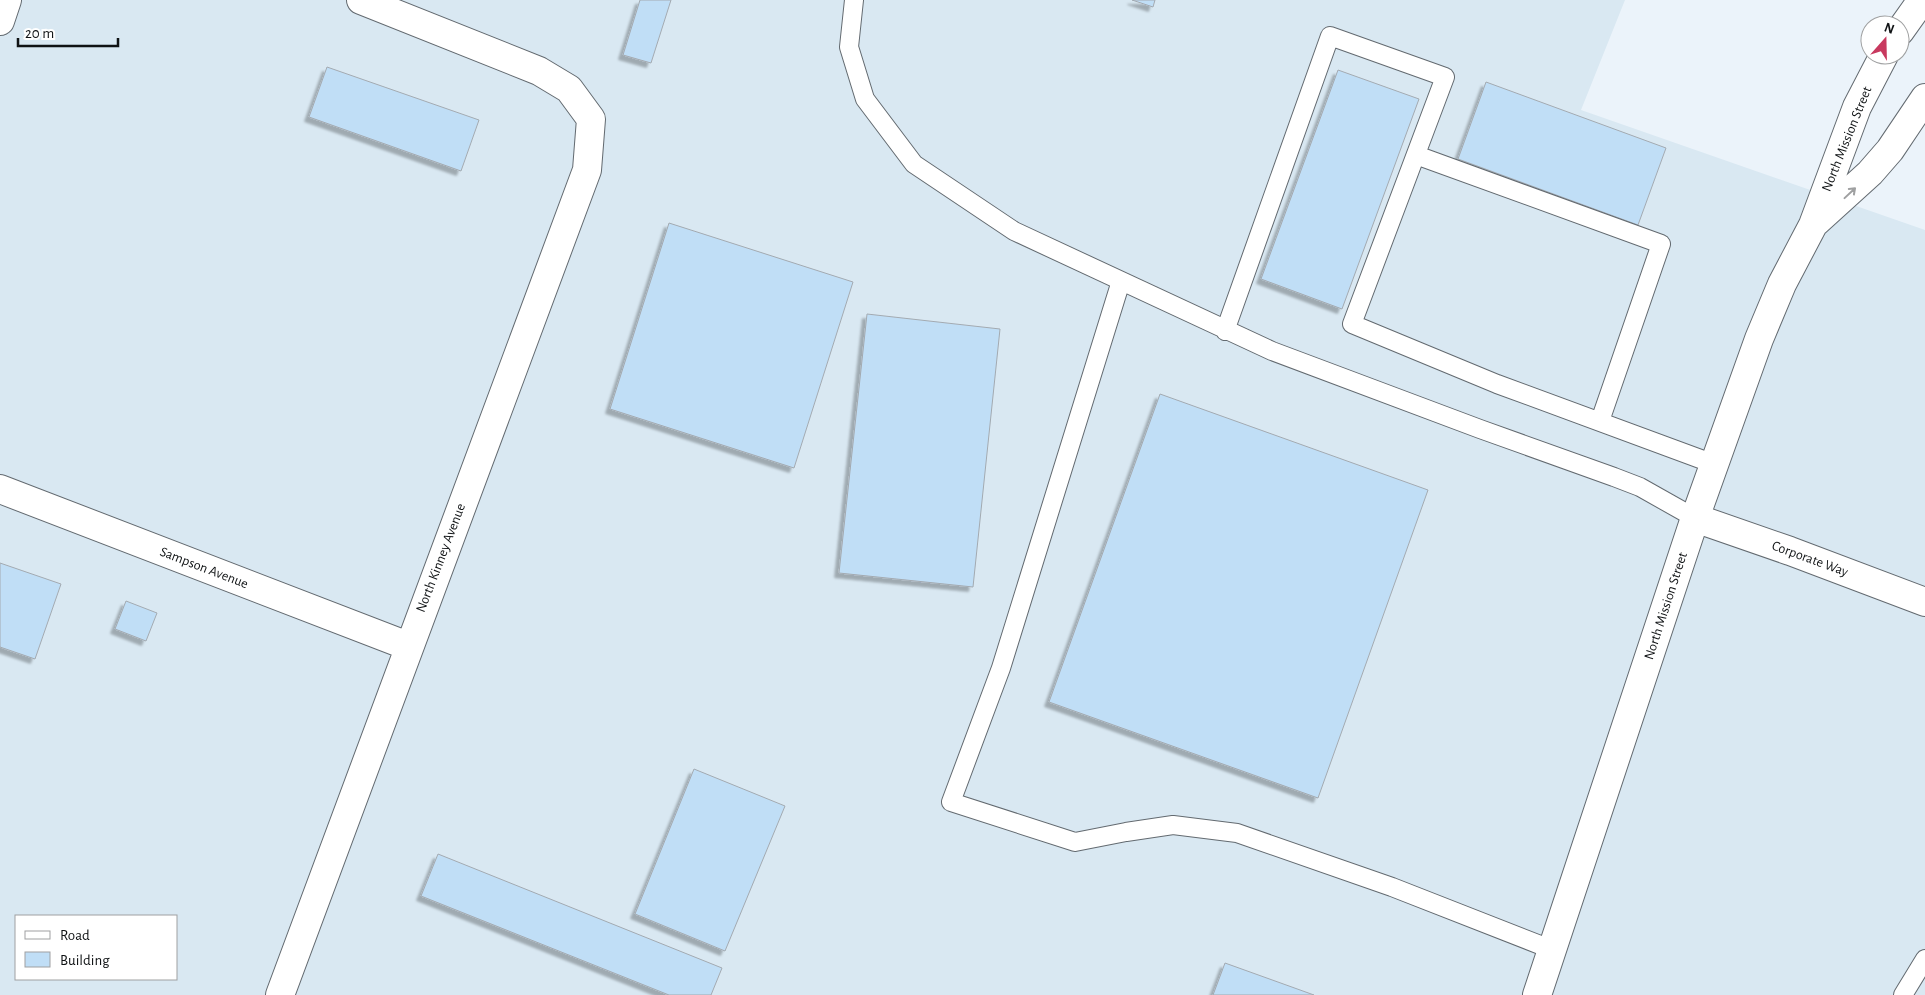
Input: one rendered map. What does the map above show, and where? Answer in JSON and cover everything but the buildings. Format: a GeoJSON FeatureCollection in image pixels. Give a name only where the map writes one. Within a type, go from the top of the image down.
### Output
{"type":"FeatureCollection","features":[{"type":"Feature","properties":{"kind":"street"},"geometry":{"type":"LineString","coordinates":[[0,21],[6,0]]}},
{"type":"Feature","properties":{"kind":"street","name":"North Kinney Avenue"},"geometry":{"type":"LineString","coordinates":[[280,995],[408,646],[587,170],[591,119],[569,89],[539,71],[361,0]]}},
{"type":"Feature","properties":{"kind":"street"},"geometry":{"type":"LineString","coordinates":[[1910,17],[1922,0]]}},
{"type":"Feature","properties":{"kind":"street","name":"North Mission Street"},"geometry":{"type":"LineString","coordinates":[[1537,995],[1695,518],[1770,311],[1813,225],[1857,107],[1879,65]]}},
{"type":"Feature","properties":{"kind":"street","name":"North Mission Street"},"geometry":{"type":"LineString","coordinates":[[1813,225],[1870,174],[1890,150],[1925,98]]}},
{"type":"Feature","properties":{"kind":"street","name":"Sampson Avenue"},"geometry":{"type":"LineString","coordinates":[[0,489],[408,646]]}},
{"type":"Feature","properties":{"kind":"street","name":"Corporate Way"},"geometry":{"type":"LineString","coordinates":[[1695,518],[1790,551],[1925,602]]}},
{"type":"Feature","properties":{"kind":"lane"},"geometry":{"type":"LineString","coordinates":[[854,0],[849,47],[866,100],[914,164],[1014,231],[1272,351],[1640,487],[1695,518]]}},
{"type":"Feature","properties":{"kind":"lane"},"geometry":{"type":"LineString","coordinates":[[1225,330],[1330,36],[1445,77],[1352,324],[1497,384],[1714,464]]}},
{"type":"Feature","properties":{"kind":"lane"},"geometry":{"type":"LineString","coordinates":[[1416,155],[1661,244],[1600,421]]}},
{"type":"Feature","properties":{"kind":"lane"},"geometry":{"type":"LineString","coordinates":[[1121,281],[1001,668],[951,802],[1075,842],[1173,825],[1237,833],[1392,887],[1553,950]]}},
{"type":"Feature","properties":{"kind":"lane"},"geometry":{"type":"LineString","coordinates":[[1903,995],[1925,959]]}},
{"type":"Feature","properties":{"kind":"shaded area"},"geometry":{"type":"Polygon","coordinates":[[[0,0],[1625,0],[1581,110],[1925,230],[1925,995],[0,995],[0,0]]]}}]}
